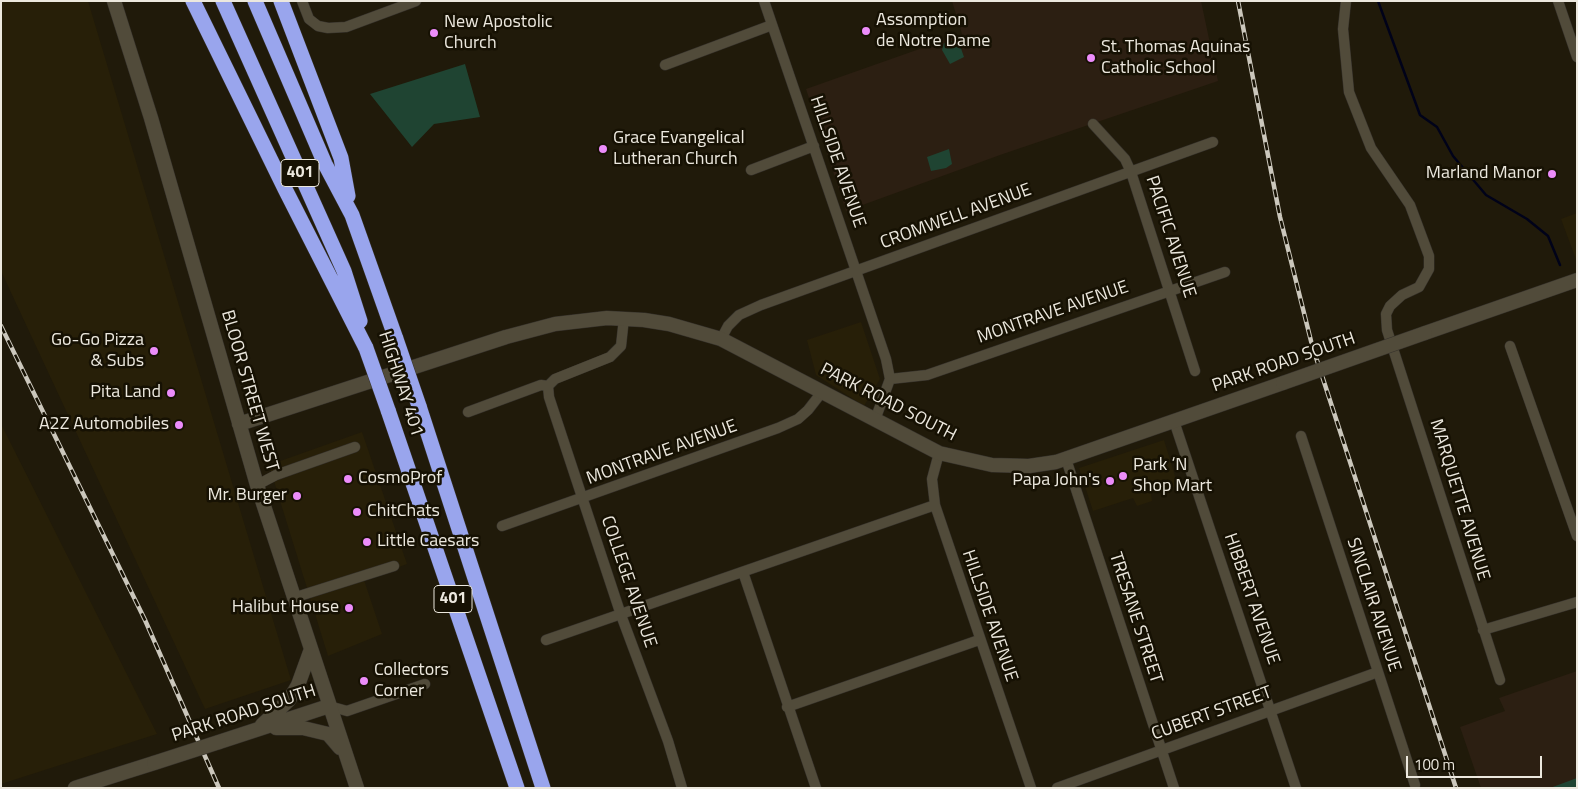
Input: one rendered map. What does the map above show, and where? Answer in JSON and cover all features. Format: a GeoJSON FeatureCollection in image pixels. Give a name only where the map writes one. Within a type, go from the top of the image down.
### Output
{"type":"FeatureCollection","features":[{"type":"Feature","properties":{"kind":"highway"},"geometry":{"type":"LineString","coordinates":[[193,1],[284,189],[366,348]]}},
{"type":"Feature","properties":{"kind":"highway","name":"HIGHWAY 401"},"geometry":{"type":"LineString","coordinates":[[223,1],[353,294],[366,348],[517,788]]}},
{"type":"Feature","properties":{"kind":"highway","name":"HIGHWAY 401"},"geometry":{"type":"LineString","coordinates":[[255,1],[325,164],[352,215],[419,406],[543,788]]}},
{"type":"Feature","properties":{"kind":"highway"},"geometry":{"type":"LineString","coordinates":[[281,1],[340,158],[352,215]]}},
{"type":"Feature","properties":{"kind":"main road","name":"BLOOR STREET WEST"},"geometry":{"type":"LineString","coordinates":[[114,1],[151,118],[257,485],[310,652],[357,788]]}},
{"type":"Feature","properties":{"kind":"main road","name":"PARK ROAD SOUTH"},"geometry":{"type":"LineString","coordinates":[[239,424],[539,327],[575,320],[624,318],[687,327],[721,339],[939,453],[976,463],[1006,466],[1038,465],[1066,459],[1174,422],[1577,280]]}},
{"type":"Feature","properties":{"kind":"main road"},"geometry":{"type":"LineString","coordinates":[[258,729],[289,700],[298,685],[310,652]]}},
{"type":"Feature","properties":{"kind":"main road","name":"PARK ROAD SOUTH"},"geometry":{"type":"LineString","coordinates":[[75,788],[329,706]]}},
{"type":"Feature","properties":{"kind":"main road"},"geometry":{"type":"LineString","coordinates":[[258,729],[296,727],[328,734],[346,757]]}},
{"type":"Feature","properties":{"kind":"street"},"geometry":{"type":"LineString","coordinates":[[302,1],[309,18],[318,26],[328,28],[346,27],[416,1]]}},
{"type":"Feature","properties":{"kind":"street","name":"HILLSIDE AVENUE"},"geometry":{"type":"LineString","coordinates":[[764,1],[881,341],[890,379]]}},
{"type":"Feature","properties":{"kind":"street","name":"MARQUETTE AVENUE"},"geometry":{"type":"LineString","coordinates":[[1346,1],[1343,30],[1349,92],[1371,148],[1410,205],[1429,256],[1429,269],[1420,287],[1402,295],[1390,306],[1386,314],[1387,330],[1500,680]]}},
{"type":"Feature","properties":{"kind":"street"},"geometry":{"type":"LineString","coordinates":[[1558,1],[1577,57]]}},
{"type":"Feature","properties":{"kind":"street"},"geometry":{"type":"LineString","coordinates":[[666,65],[772,25]]}},
{"type":"Feature","properties":{"kind":"street","name":"PACIFIC AVENUE"},"geometry":{"type":"LineString","coordinates":[[1093,124],[1125,159],[1132,172],[1195,370]]}},
{"type":"Feature","properties":{"kind":"street","name":"CROMWELL AVENUE"},"geometry":{"type":"LineString","coordinates":[[721,339],[728,326],[738,315],[1212,142]]}},
{"type":"Feature","properties":{"kind":"street"},"geometry":{"type":"LineString","coordinates":[[751,170],[814,146]]}},
{"type":"Feature","properties":{"kind":"street","name":"MONTRAVE AVENUE"},"geometry":{"type":"LineString","coordinates":[[890,379],[927,375],[1170,289],[1225,272]]}},
{"type":"Feature","properties":{"kind":"street"},"geometry":{"type":"LineString","coordinates":[[468,412],[541,386],[548,386],[555,378],[610,357],[621,346],[624,318]]}},
{"type":"Feature","properties":{"kind":"street"},"geometry":{"type":"LineString","coordinates":[[1510,346],[1577,536]]}},
{"type":"Feature","properties":{"kind":"street"},"geometry":{"type":"LineString","coordinates":[[874,420],[890,379]]}},
{"type":"Feature","properties":{"kind":"street","name":"COLLEGE AVENUE"},"geometry":{"type":"LineString","coordinates":[[548,386],[549,397],[621,615],[668,741],[682,788]]}},
{"type":"Feature","properties":{"kind":"street","name":"MONTRAVE AVENUE"},"geometry":{"type":"LineString","coordinates":[[502,526],[778,428],[798,419],[822,392]]}},
{"type":"Feature","properties":{"kind":"street","name":"HIBBERT AVENUE"},"geometry":{"type":"LineString","coordinates":[[1174,422],[1296,788]]}},
{"type":"Feature","properties":{"kind":"street","name":"SINCLAIR AVENUE"},"geometry":{"type":"LineString","coordinates":[[1301,436],[1415,785]]}},
{"type":"Feature","properties":{"kind":"street"},"geometry":{"type":"LineString","coordinates":[[257,485],[276,475],[355,447]]}},
{"type":"Feature","properties":{"kind":"street","name":"HILLSIDE AVENUE"},"geometry":{"type":"LineString","coordinates":[[939,453],[932,479],[935,505],[979,640],[1031,788]]}},
{"type":"Feature","properties":{"kind":"street","name":"TRESANE STREET"},"geometry":{"type":"LineString","coordinates":[[1066,459],[1174,788]]}},
{"type":"Feature","properties":{"kind":"street"},"geometry":{"type":"LineString","coordinates":[[546,640],[935,505]]}},
{"type":"Feature","properties":{"kind":"street"},"geometry":{"type":"LineString","coordinates":[[293,598],[394,566]]}},
{"type":"Feature","properties":{"kind":"street"},"geometry":{"type":"LineString","coordinates":[[743,572],[816,788]]}},
{"type":"Feature","properties":{"kind":"street"},"geometry":{"type":"LineString","coordinates":[[1483,630],[1577,602]]}},
{"type":"Feature","properties":{"kind":"street"},"geometry":{"type":"LineString","coordinates":[[788,706],[979,640]]}},
{"type":"Feature","properties":{"kind":"street","name":"CUBERT STREET"},"geometry":{"type":"LineString","coordinates":[[1057,788],[1378,672]]}},
{"type":"Feature","properties":{"kind":"street","name":"PARK ROAD SOUTH"},"geometry":{"type":"LineString","coordinates":[[329,706],[347,711],[425,684]]}},
{"type":"Feature","properties":{"kind":"shaded area"},"geometry":{"type":"Polygon","coordinates":[[[1,1],[88,1],[291,680],[205,709],[1,271],[1,1]]]}},
{"type":"Feature","properties":{"kind":"shaded area"},"geometry":{"type":"Polygon","coordinates":[[[952,1],[1201,1],[1218,81],[1000,155],[846,211],[806,89],[962,34],[952,1]]]}},
{"type":"Feature","properties":{"kind":"shaded area"},"geometry":{"type":"Polygon","coordinates":[[[1577,213],[1577,262],[1561,219],[1577,213]]]}},
{"type":"Feature","properties":{"kind":"shaded area"},"geometry":{"type":"Polygon","coordinates":[[[861,322],[880,379],[864,406],[816,375],[807,340],[861,322]]]}},
{"type":"Feature","properties":{"kind":"shaded area"},"geometry":{"type":"Polygon","coordinates":[[[1,424],[157,734],[1,784],[1,424]]]}},
{"type":"Feature","properties":{"kind":"shaded area"},"geometry":{"type":"Polygon","coordinates":[[[362,432],[407,564],[364,580],[382,634],[328,656],[269,465],[362,432]]]}},
{"type":"Feature","properties":{"kind":"shaded area"},"geometry":{"type":"Polygon","coordinates":[[[1164,440],[1178,486],[1151,493],[1152,501],[1137,506],[1133,498],[1093,511],[1079,468],[1164,440]]]}},
{"type":"Feature","properties":{"kind":"shaded area"},"geometry":{"type":"Polygon","coordinates":[[[1577,671],[1577,788],[1481,788],[1460,727],[1505,711],[1499,698],[1577,671]]]}},
{"type":"Feature","properties":{"kind":"green space"},"geometry":{"type":"Polygon","coordinates":[[[958,40],[964,57],[950,64],[942,50],[944,43],[958,40]]]}},
{"type":"Feature","properties":{"kind":"green space"},"geometry":{"type":"Polygon","coordinates":[[[465,64],[480,117],[434,124],[412,147],[370,94],[465,64]]]}},
{"type":"Feature","properties":{"kind":"green space"},"geometry":{"type":"Polygon","coordinates":[[[949,149],[952,164],[946,168],[931,171],[927,157],[949,149]]]}},
{"type":"Feature","properties":{"kind":"green space"},"geometry":{"type":"Polygon","coordinates":[[[1577,778],[1577,788],[1550,788],[1577,778]]]}},
{"type":"Feature","properties":{"kind":"waterway"},"geometry":{"type":"LineString","coordinates":[[1378,1],[1420,115],[1437,127],[1453,156],[1486,195],[1527,219],[1548,236],[1560,265]]}},
{"type":"Feature","properties":{"kind":"railway"},"geometry":{"type":"LineString","coordinates":[[1238,1],[1280,217],[1312,345],[1456,788]]}},
{"type":"Feature","properties":{"kind":"railway"},"geometry":{"type":"LineString","coordinates":[[1,326],[145,620],[219,788]]}},
{"type":"Feature","properties":{"kind":"place","name":"Assomption de Notre Dame"},"geometry":{"type":"Point","coordinates":[866,31]}},
{"type":"Feature","properties":{"kind":"place","name":"New Apostolic Church"},"geometry":{"type":"Point","coordinates":[434,33]}},
{"type":"Feature","properties":{"kind":"place","name":"St. Thomas Aquinas Catholic School"},"geometry":{"type":"Point","coordinates":[1091,58]}},
{"type":"Feature","properties":{"kind":"place","name":"Grace Evangelical Lutheran Church"},"geometry":{"type":"Point","coordinates":[603,149]}},
{"type":"Feature","properties":{"kind":"place","name":"Marland Manor"},"geometry":{"type":"Point","coordinates":[1552,174]}},
{"type":"Feature","properties":{"kind":"place","name":"Go-Go Pizza & Subs"},"geometry":{"type":"Point","coordinates":[154,351]}},
{"type":"Feature","properties":{"kind":"place","name":"Pita Land"},"geometry":{"type":"Point","coordinates":[171,393]}},
{"type":"Feature","properties":{"kind":"place","name":"A2Z Automobiles"},"geometry":{"type":"Point","coordinates":[179,425]}},
{"type":"Feature","properties":{"kind":"place","name":"Park ‘N Shop Mart"},"geometry":{"type":"Point","coordinates":[1123,476]}},
{"type":"Feature","properties":{"kind":"place","name":"CosmoProf"},"geometry":{"type":"Point","coordinates":[348,479]}},
{"type":"Feature","properties":{"kind":"place","name":"Papa John's"},"geometry":{"type":"Point","coordinates":[1110,481]}},
{"type":"Feature","properties":{"kind":"place","name":"Mr. Burger"},"geometry":{"type":"Point","coordinates":[297,496]}},
{"type":"Feature","properties":{"kind":"place","name":"ChitChats"},"geometry":{"type":"Point","coordinates":[357,512]}},
{"type":"Feature","properties":{"kind":"place","name":"Little Caesars"},"geometry":{"type":"Point","coordinates":[367,542]}},
{"type":"Feature","properties":{"kind":"place","name":"Halibut House"},"geometry":{"type":"Point","coordinates":[349,608]}},
{"type":"Feature","properties":{"kind":"place","name":"Collectors Corner"},"geometry":{"type":"Point","coordinates":[364,681]}}]}
